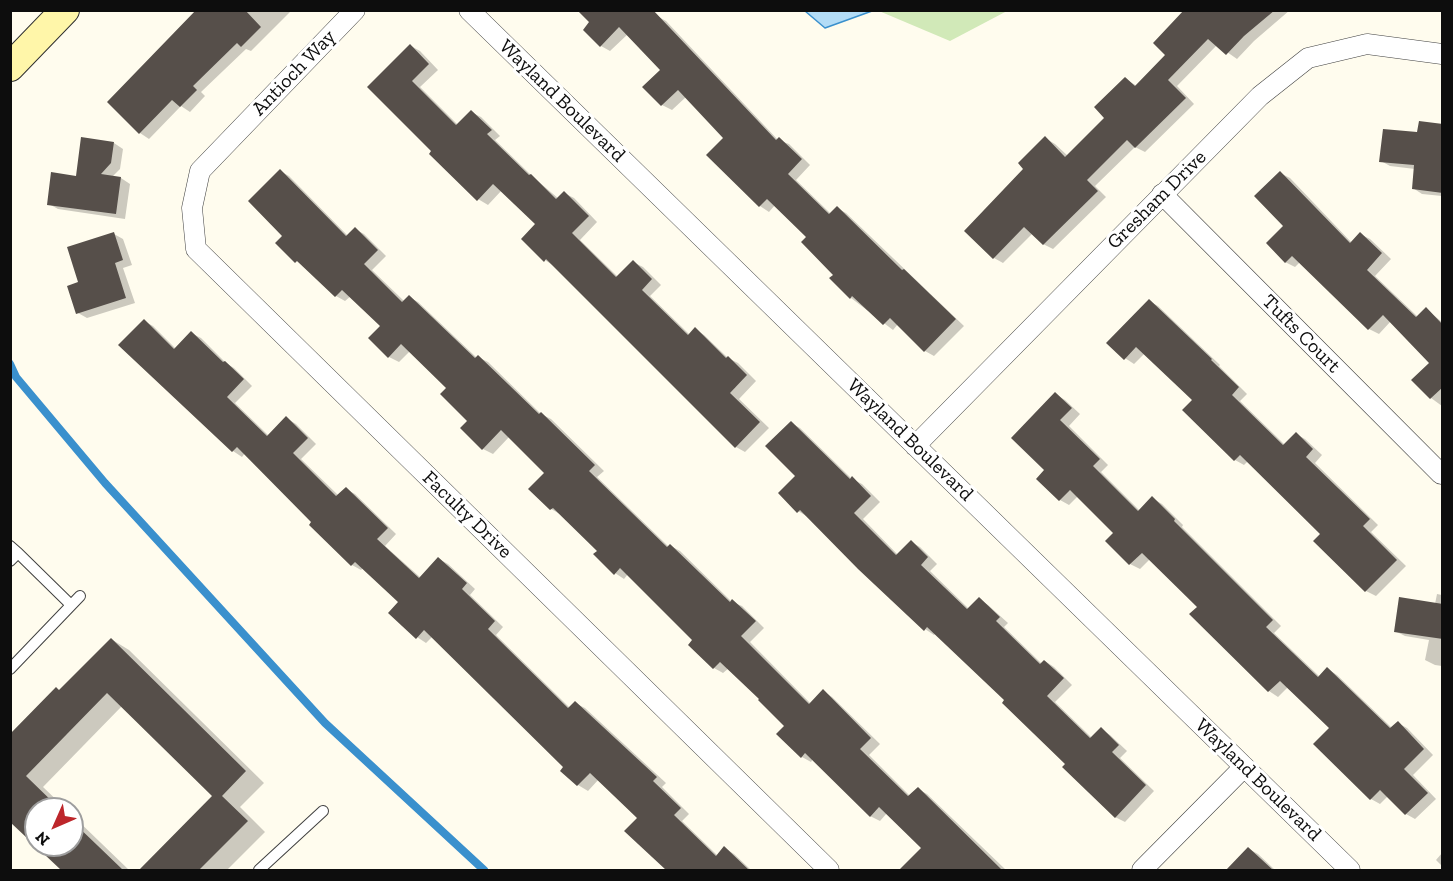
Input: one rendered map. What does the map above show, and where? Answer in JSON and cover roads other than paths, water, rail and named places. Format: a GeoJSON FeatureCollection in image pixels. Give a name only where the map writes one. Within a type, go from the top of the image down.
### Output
{"type":"FeatureCollection","features":[{"type":"Feature","properties":{"kind":"main road"},"geometry":{"type":"LineString","coordinates":[[10,66],[65,10]]}},
{"type":"Feature","properties":{"kind":"street","name":"Antioch Way"},"geometry":{"type":"LineString","coordinates":[[233,136],[354,10]]}},
{"type":"Feature","properties":{"kind":"street","name":"Wayland Boulevard"},"geometry":{"type":"LineString","coordinates":[[469,10],[1350,870]]}},
{"type":"Feature","properties":{"kind":"street","name":"Gresham Drive"},"geometry":{"type":"LineString","coordinates":[[915,446],[1260,96],[1308,58],[1367,44],[1443,54]]}},
{"type":"Feature","properties":{"kind":"street","name":"Faculty Drive"},"geometry":{"type":"LineString","coordinates":[[233,136],[200,171],[192,208],[196,249],[829,870]]}},
{"type":"Feature","properties":{"kind":"street","name":"Tufts Court"},"geometry":{"type":"LineString","coordinates":[[1162,194],[1441,474]]}},
{"type":"Feature","properties":{"kind":"street"},"geometry":{"type":"LineString","coordinates":[[1142,870],[1244,767]]}},
{"type":"Feature","properties":{"kind":"lane"},"geometry":{"type":"LineString","coordinates":[[13,553],[71,606]]}},
{"type":"Feature","properties":{"kind":"lane"},"geometry":{"type":"LineString","coordinates":[[10,669],[80,596]]}},
{"type":"Feature","properties":{"kind":"lane"},"geometry":{"type":"LineString","coordinates":[[259,870],[323,811]]}},
{"type":"Feature","properties":{"kind":"water"},"geometry":{"type":"Polygon","coordinates":[[[805,11],[872,11],[825,28],[805,11]]]}},
{"type":"Feature","properties":{"kind":"waterway"},"geometry":{"type":"LineString","coordinates":[[10,364],[16,377],[105,483],[325,723],[484,870]]}}]}
